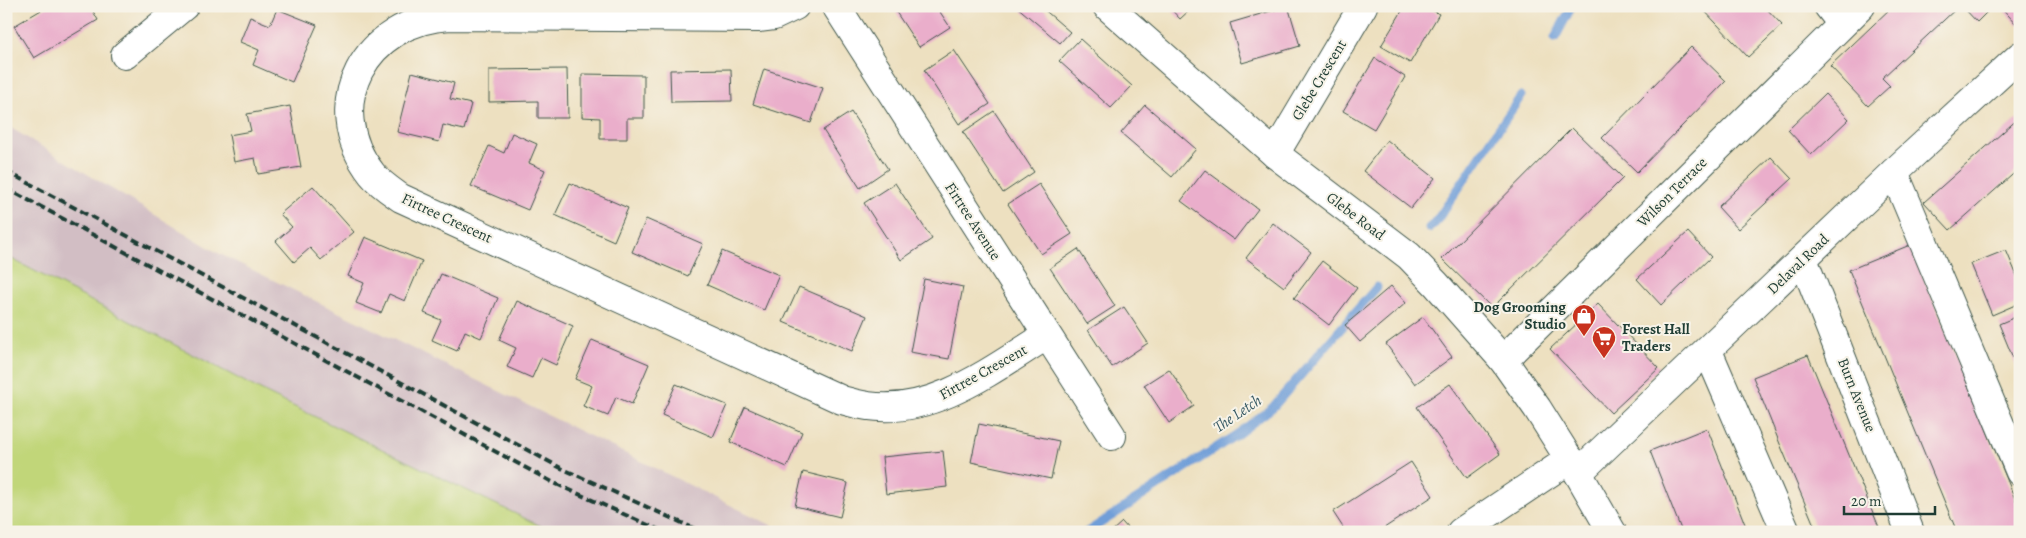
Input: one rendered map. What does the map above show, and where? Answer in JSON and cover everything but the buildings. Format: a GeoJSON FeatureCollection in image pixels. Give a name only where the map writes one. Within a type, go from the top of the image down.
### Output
{"type":"FeatureCollection","features":[{"type":"Feature","properties":{"kind":"street"},"geometry":{"type":"LineString","coordinates":[[125,55],[184,6]]}},
{"type":"Feature","properties":{"kind":"street","name":"Firtree Crescent"},"geometry":{"type":"LineString","coordinates":[[795,6],[774,16],[758,18],[450,16],[435,17],[412,23],[388,35],[371,52],[361,67],[352,89],[349,111],[352,136],[361,158],[373,175],[384,186],[402,198],[842,400],[869,407],[895,407],[932,400],[956,391],[1046,336]]}},
{"type":"Feature","properties":{"kind":"street","name":"Firtree Avenue"},"geometry":{"type":"LineString","coordinates":[[836,6],[1046,336],[1112,436]]}},
{"type":"Feature","properties":{"kind":"street","name":"Glebe Road"},"geometry":{"type":"LineString","coordinates":[[1108,6],[1274,154],[1409,256],[1436,284],[1503,360],[1538,408],[1612,532]]}},
{"type":"Feature","properties":{"kind":"street","name":"Glebe Crescent"},"geometry":{"type":"LineString","coordinates":[[1274,154],[1363,6]]}},
{"type":"Feature","properties":{"kind":"street","name":"Wilson Terrace"},"geometry":{"type":"LineString","coordinates":[[1503,360],[1844,12]]}},
{"type":"Feature","properties":{"kind":"street","name":"Delaval Road"},"geometry":{"type":"LineString","coordinates":[[1461,532],[1574,466],[1708,351],[1894,172],[2020,56]]}},
{"type":"Feature","properties":{"kind":"street"},"geometry":{"type":"LineString","coordinates":[[1894,172],[2020,472]]}},
{"type":"Feature","properties":{"kind":"street","name":"Burn Avenue"},"geometry":{"type":"LineString","coordinates":[[1803,259],[1910,532]]}},
{"type":"Feature","properties":{"kind":"street"},"geometry":{"type":"LineString","coordinates":[[1708,351],[1786,532]]}},
{"type":"Feature","properties":{"kind":"shaded area"},"geometry":{"type":"Polygon","coordinates":[[[6,125],[218,253],[785,532],[553,532],[268,394],[6,256],[6,125]]]}},
{"type":"Feature","properties":{"kind":"green space"},"geometry":{"type":"Polygon","coordinates":[[[6,256],[268,394],[553,532],[6,532],[6,256]]]}},
{"type":"Feature","properties":{"kind":"waterway","name":"The Letch"},"geometry":{"type":"LineString","coordinates":[[1555,38],[1572,6]]}},
{"type":"Feature","properties":{"kind":"waterway","name":"The Letch"},"geometry":{"type":"LineString","coordinates":[[1429,228],[1435,223],[1521,96]]}},
{"type":"Feature","properties":{"kind":"waterway","name":"The Letch"},"geometry":{"type":"LineString","coordinates":[[1087,532],[1239,433],[1273,407],[1377,287]]}},
{"type":"Feature","properties":{"kind":"railway"},"geometry":{"type":"LineString","coordinates":[[6,171],[561,468],[702,532]]}},
{"type":"Feature","properties":{"kind":"railway"},"geometry":{"type":"LineString","coordinates":[[6,188],[554,483],[664,532]]}},
{"type":"Feature","properties":{"kind":"place","name":"Dog Grooming Studio"},"geometry":{"type":"Point","coordinates":[1584,337]}},
{"type":"Feature","properties":{"kind":"place","name":"Forest Hall Traders"},"geometry":{"type":"Point","coordinates":[1604,359]}}]}
